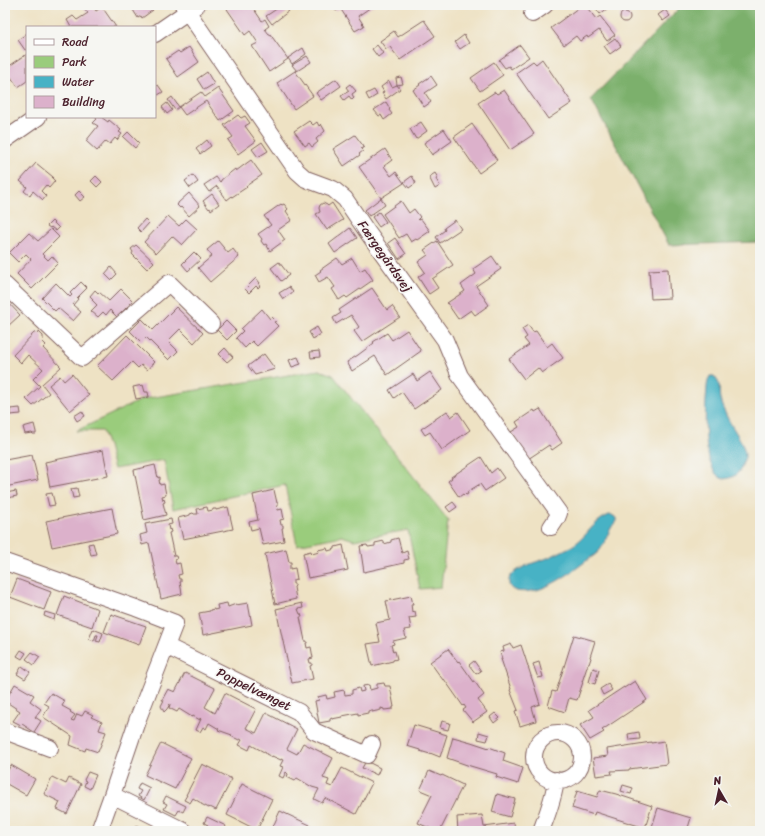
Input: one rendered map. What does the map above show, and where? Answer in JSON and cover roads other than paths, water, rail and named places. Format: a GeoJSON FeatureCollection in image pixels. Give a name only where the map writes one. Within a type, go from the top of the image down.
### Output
{"type":"FeatureCollection","features":[{"type":"Feature","properties":{"kind":"street"},"geometry":{"type":"LineString","coordinates":[[156,33],[189,7]]}},
{"type":"Feature","properties":{"kind":"street","name":"Færgegårdsvej"},"geometry":{"type":"LineString","coordinates":[[189,7],[298,171],[306,179],[333,189],[345,199],[445,340],[460,376],[559,513],[551,527]]}},
{"type":"Feature","properties":{"kind":"street"},"geometry":{"type":"LineString","coordinates":[[5,140],[37,118]]}},
{"type":"Feature","properties":{"kind":"street"},"geometry":{"type":"LineString","coordinates":[[5,285],[82,358],[169,283],[211,324]]}},
{"type":"Feature","properties":{"kind":"street"},"geometry":{"type":"LineString","coordinates":[[5,562],[175,623],[99,831]]}},
{"type":"Feature","properties":{"kind":"street","name":"Poppelvænget"},"geometry":{"type":"LineString","coordinates":[[166,646],[299,712],[314,731],[367,755],[372,744]]}},
{"type":"Feature","properties":{"kind":"street"},"geometry":{"type":"LineString","coordinates":[[5,731],[50,748]]}},
{"type":"Feature","properties":{"kind":"street"},"geometry":{"type":"LineString","coordinates":[[541,831],[549,809],[556,780]]}},
{"type":"Feature","properties":{"kind":"street"},"geometry":{"type":"LineString","coordinates":[[112,796],[184,831]]}},
{"type":"Feature","properties":{"kind":"water"},"geometry":{"type":"Polygon","coordinates":[[[710,376],[714,376],[718,382],[722,407],[745,452],[742,466],[737,474],[727,479],[723,479],[718,476],[713,469],[707,451],[705,429],[707,385],[710,376]]]}},
{"type":"Feature","properties":{"kind":"water"},"geometry":{"type":"Polygon","coordinates":[[[609,515],[614,516],[616,521],[600,550],[564,577],[546,587],[527,592],[517,591],[510,587],[510,577],[518,570],[527,565],[550,557],[577,543],[598,522],[609,515]]]}}]}
